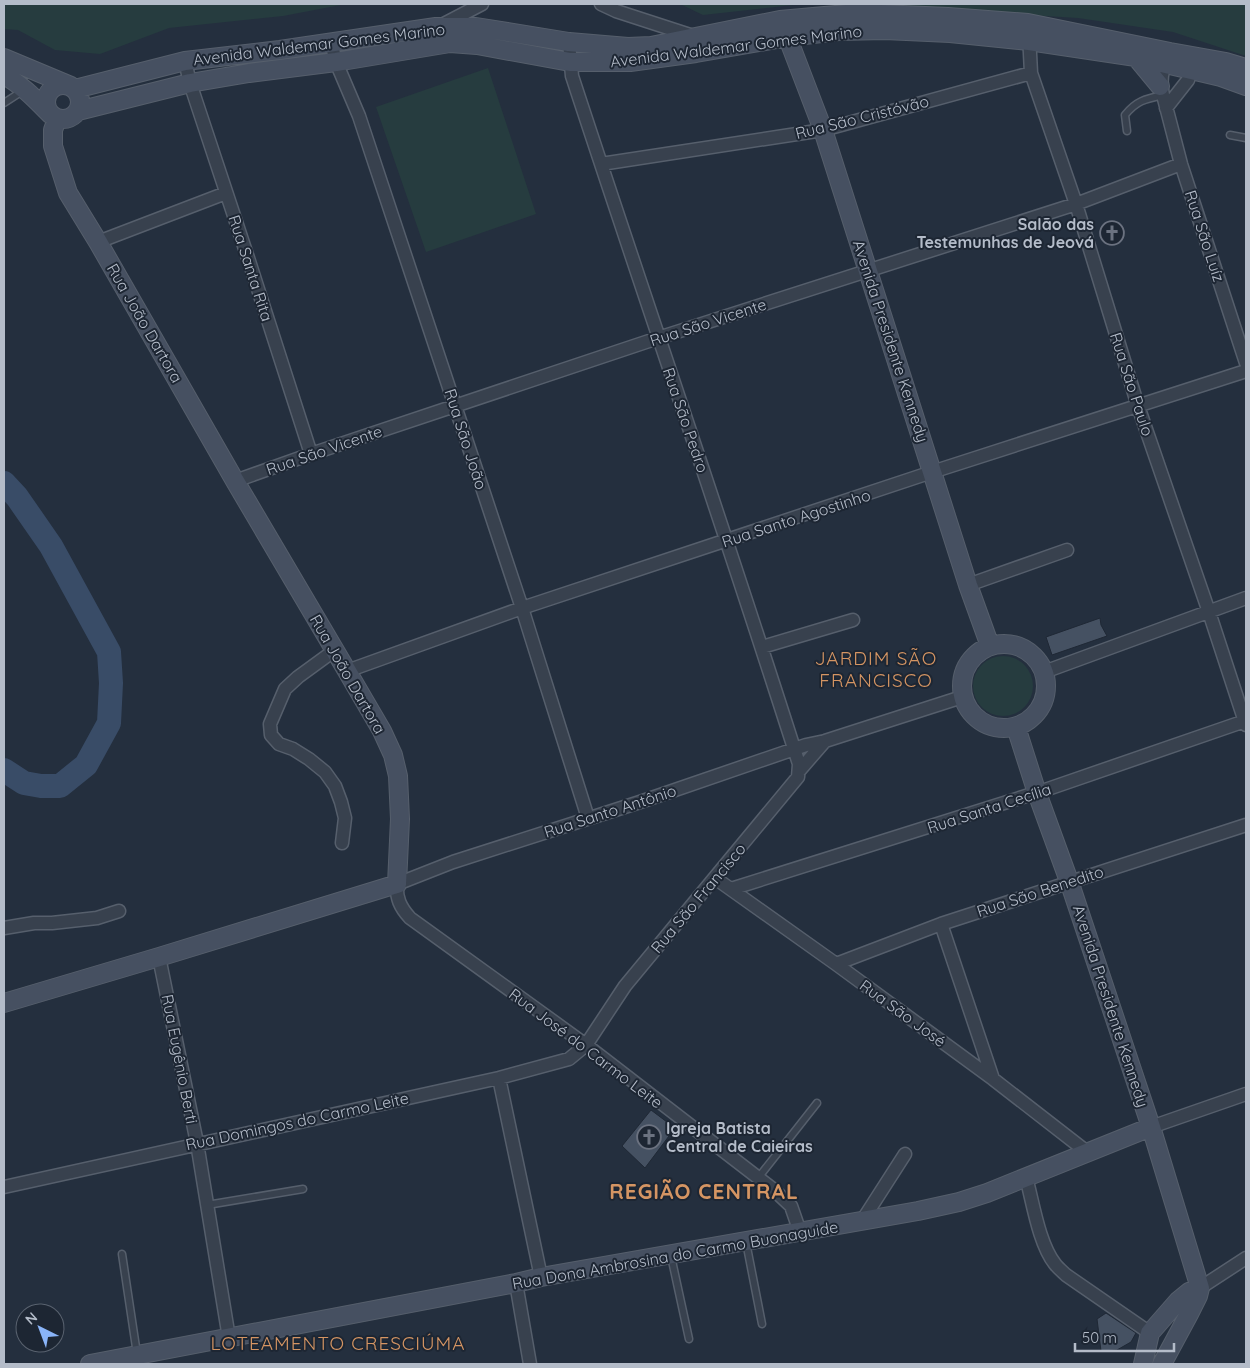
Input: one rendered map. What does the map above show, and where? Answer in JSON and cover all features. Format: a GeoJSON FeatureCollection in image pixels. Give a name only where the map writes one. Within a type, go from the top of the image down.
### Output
{"type":"FeatureCollection","features":[{"type":"Feature","properties":{"kind":"street"},"geometry":{"type":"LineString","coordinates":[[436,27],[482,4]]}},
{"type":"Feature","properties":{"kind":"street"},"geometry":{"type":"LineString","coordinates":[[601,4],[616,11],[696,37]]}},
{"type":"Feature","properties":{"kind":"street","name":"Avenida Waldemar Gomes Marino"},"geometry":{"type":"LineString","coordinates":[[73,88],[185,62],[436,27],[476,27],[569,42],[628,48],[651,46],[780,20],[858,13],[1028,23],[1167,58],[1192,69],[1246,86]]}},
{"type":"Feature","properties":{"kind":"street","name":"Avenida Presidente Kennedy"},"geometry":{"type":"LineString","coordinates":[[780,20],[823,130],[968,585],[990,646]]}},
{"type":"Feature","properties":{"kind":"street","name":"Rua São Paulo"},"geometry":{"type":"LineString","coordinates":[[1028,23],[1031,73],[1076,204],[1138,406],[1246,723]]}},
{"type":"Feature","properties":{"kind":"street","name":"Avenida Waldemar Gomes Marino"},"geometry":{"type":"LineString","coordinates":[[78,111],[190,83],[450,43],[570,62],[639,61],[838,30],[885,30],[950,32],[1029,41],[1136,57],[1167,58]]}},
{"type":"Feature","properties":{"kind":"street","name":"Rua São João"},"geometry":{"type":"LineString","coordinates":[[331,42],[336,62],[359,116],[455,405],[522,608],[588,818]]}},
{"type":"Feature","properties":{"kind":"street","name":"Rua São Pedro"},"geometry":{"type":"LineString","coordinates":[[569,42],[572,76],[795,750]]}},
{"type":"Feature","properties":{"kind":"street"},"geometry":{"type":"LineString","coordinates":[[1136,57],[1161,91]]}},
{"type":"Feature","properties":{"kind":"street"},"geometry":{"type":"LineString","coordinates":[[4,58],[73,88],[80,100],[78,111],[69,119],[63,120],[54,117],[25,89],[4,75]]}},
{"type":"Feature","properties":{"kind":"street"},"geometry":{"type":"LineString","coordinates":[[1161,91],[1167,58]]}},
{"type":"Feature","properties":{"kind":"street","name":"Rua Santa Rita"},"geometry":{"type":"LineString","coordinates":[[185,62],[190,83],[250,261],[311,454]]}},
{"type":"Feature","properties":{"kind":"street","name":"Avenida Waldemar Gomes Marino"},"geometry":{"type":"LineString","coordinates":[[1192,69],[1226,62],[1246,68]]}},
{"type":"Feature","properties":{"kind":"street"},"geometry":{"type":"LineString","coordinates":[[1166,108],[1192,69]]}},
{"type":"Feature","properties":{"kind":"street","name":"Rua São Cristóvão"},"geometry":{"type":"LineString","coordinates":[[601,164],[823,130],[1031,73]]}},
{"type":"Feature","properties":{"kind":"street"},"geometry":{"type":"LineString","coordinates":[[54,117],[46,107],[48,92],[61,85],[73,88]]}},
{"type":"Feature","properties":{"kind":"street","name":"Rua São Luíz"},"geometry":{"type":"LineString","coordinates":[[1161,91],[1181,164],[1246,363]]}},
{"type":"Feature","properties":{"kind":"street","name":"Rua João Dartora"},"geometry":{"type":"LineString","coordinates":[[54,117],[53,146],[68,192],[235,481],[348,671],[382,731],[393,755],[398,776],[400,820],[397,884]]}},
{"type":"Feature","properties":{"kind":"street","name":"Rua São Vicente"},"geometry":{"type":"LineString","coordinates":[[235,481],[455,405],[658,338],[1076,204],[1181,164]]}},
{"type":"Feature","properties":{"kind":"street"},"geometry":{"type":"LineString","coordinates":[[98,242],[226,193]]}},
{"type":"Feature","properties":{"kind":"street","name":"Rua Santo Agostinho"},"geometry":{"type":"LineString","coordinates":[[348,671],[522,608],[932,472],[1246,371]]}},
{"type":"Feature","properties":{"kind":"street"},"geometry":{"type":"LineString","coordinates":[[968,585],[1066,550]]}},
{"type":"Feature","properties":{"kind":"street"},"geometry":{"type":"LineString","coordinates":[[1044,672],[1246,598]]}},
{"type":"Feature","properties":{"kind":"street"},"geometry":{"type":"LineString","coordinates":[[762,647],[853,620]]}},
{"type":"Feature","properties":{"kind":"street"},"geometry":{"type":"LineString","coordinates":[[1007,644],[1019,647],[1030,653],[1038,661],[1044,672],[1046,686],[1044,700],[1038,712],[1028,722],[1016,727],[1001,729],[988,726],[976,719],[967,709],[962,696],[961,683],[964,670],[972,658],[990,646],[1007,644]]}},
{"type":"Feature","properties":{"kind":"street"},"geometry":{"type":"LineString","coordinates":[[335,650],[285,689],[270,724],[271,735],[279,744],[309,759],[325,772],[336,786],[345,818],[342,843]]}},
{"type":"Feature","properties":{"kind":"street","name":"Rua Santo Antônio"},"geometry":{"type":"LineString","coordinates":[[397,884],[453,862],[649,799],[806,745],[825,741],[962,696]]}},
{"type":"Feature","properties":{"kind":"street","name":"Rua Santa Cecília"},"geometry":{"type":"LineString","coordinates":[[731,889],[1037,793],[1246,723]]}},
{"type":"Feature","properties":{"kind":"street","name":"Avenida Presidente Kennedy"},"geometry":{"type":"LineString","coordinates":[[1016,727],[1151,1127],[1200,1288]]}},
{"type":"Feature","properties":{"kind":"street"},"geometry":{"type":"LineString","coordinates":[[800,770],[825,741]]}},
{"type":"Feature","properties":{"kind":"street"},"geometry":{"type":"LineString","coordinates":[[795,750],[800,770]]}},
{"type":"Feature","properties":{"kind":"street","name":"Rua São Francisco"},"geometry":{"type":"LineString","coordinates":[[586,1045],[625,986],[798,777],[800,770]]}},
{"type":"Feature","properties":{"kind":"street","name":"Rua São Benedito"},"geometry":{"type":"LineString","coordinates":[[836,964],[941,924],[1246,825]]}},
{"type":"Feature","properties":{"kind":"street","name":"Rua São José"},"geometry":{"type":"LineString","coordinates":[[715,878],[993,1079],[1087,1152]]}},
{"type":"Feature","properties":{"kind":"street"},"geometry":{"type":"LineString","coordinates":[[4,1002],[159,958],[397,884]]}},
{"type":"Feature","properties":{"kind":"street","name":"Rua José do Carmo Leite"},"geometry":{"type":"LineString","coordinates":[[397,884],[396,894],[399,902],[410,918],[586,1045],[774,1190],[791,1206],[800,1232]]}},
{"type":"Feature","properties":{"kind":"street"},"geometry":{"type":"LineString","coordinates":[[4,928],[34,923],[97,918],[119,911]]}},
{"type":"Feature","properties":{"kind":"street"},"geometry":{"type":"LineString","coordinates":[[941,924],[993,1079]]}},
{"type":"Feature","properties":{"kind":"street","name":"Rua Eugênio Berti"},"geometry":{"type":"LineString","coordinates":[[159,958],[197,1143],[229,1338]]}},
{"type":"Feature","properties":{"kind":"street","name":"Rua Domingos do Carmo Leite"},"geometry":{"type":"LineString","coordinates":[[4,1187],[499,1078],[569,1060],[586,1045]]}},
{"type":"Feature","properties":{"kind":"street"},"geometry":{"type":"LineString","coordinates":[[499,1078],[541,1277]]}},
{"type":"Feature","properties":{"kind":"street","name":"Rua Dona Ambrosina do Carmo Buonaguide"},"geometry":{"type":"LineString","coordinates":[[90,1364],[129,1359],[229,1338],[516,1284],[541,1277],[918,1212],[988,1193],[1151,1127],[1246,1094]]}},
{"type":"Feature","properties":{"kind":"street"},"geometry":{"type":"LineString","coordinates":[[862,1221],[905,1154]]}},
{"type":"Feature","properties":{"kind":"street"},"geometry":{"type":"LineString","coordinates":[[1026,1177],[1042,1237],[1048,1254],[1055,1264],[1066,1275],[1150,1333],[1174,1340]]}},
{"type":"Feature","properties":{"kind":"street"},"geometry":{"type":"LineString","coordinates":[[1143,1364],[1150,1333],[1178,1301],[1189,1292],[1200,1288],[1246,1258]]}},
{"type":"Feature","properties":{"kind":"street"},"geometry":{"type":"LineString","coordinates":[[516,1284],[530,1364]]}},
{"type":"Feature","properties":{"kind":"street"},"geometry":{"type":"LineString","coordinates":[[1162,1364],[1192,1308],[1200,1288]]}},
{"type":"Feature","properties":{"kind":"lane"},"geometry":{"type":"LineString","coordinates":[[4,103],[25,89]]}},
{"type":"Feature","properties":{"kind":"lane"},"geometry":{"type":"LineString","coordinates":[[1127,131],[1125,115],[1131,107],[1161,91]]}},
{"type":"Feature","properties":{"kind":"lane"},"geometry":{"type":"LineString","coordinates":[[1230,135],[1246,138]]}},
{"type":"Feature","properties":{"kind":"lane"},"geometry":{"type":"LineString","coordinates":[[758,1178],[817,1103]]}},
{"type":"Feature","properties":{"kind":"lane"},"geometry":{"type":"LineString","coordinates":[[207,1205],[303,1190]]}},
{"type":"Feature","properties":{"kind":"lane"},"geometry":{"type":"LineString","coordinates":[[746,1242],[762,1324]]}},
{"type":"Feature","properties":{"kind":"lane"},"geometry":{"type":"LineString","coordinates":[[122,1254],[129,1359]]}},
{"type":"Feature","properties":{"kind":"lane"},"geometry":{"type":"LineString","coordinates":[[670,1255],[689,1339]]}},
{"type":"Feature","properties":{"kind":"green space"},"geometry":{"type":"Polygon","coordinates":[[[4,4],[346,4],[283,16],[169,28],[100,54],[55,50],[18,30],[4,29],[4,4]]]}},
{"type":"Feature","properties":{"kind":"green space"},"geometry":{"type":"Polygon","coordinates":[[[680,4],[802,4],[703,15],[680,4]]]}},
{"type":"Feature","properties":{"kind":"green space"},"geometry":{"type":"Polygon","coordinates":[[[847,4],[1246,4],[1246,56],[1173,32],[1078,18],[847,4]]]}},
{"type":"Feature","properties":{"kind":"green space"},"geometry":{"type":"Polygon","coordinates":[[[488,68],[536,214],[426,252],[376,107],[488,68]]]}},
{"type":"Feature","properties":{"kind":"green space"},"geometry":{"type":"Polygon","coordinates":[[[997,656],[1009,656],[1020,661],[1028,669],[1033,680],[1031,698],[1020,711],[1009,716],[997,716],[986,711],[978,703],[973,692],[973,680],[978,669],[986,661],[997,656]]]}},
{"type":"Feature","properties":{"kind":"building","name":"Salão das Testemunhas de Jeová"},"geometry":{"type":"Polygon","coordinates":[[[1118,222],[1124,235],[1106,244],[1099,230],[1118,222]]]}},
{"type":"Feature","properties":{"kind":"building"},"geometry":{"type":"Polygon","coordinates":[[[1100,618],[1101,625],[1107,636],[1052,655],[1046,637],[1100,618]]]}},
{"type":"Feature","properties":{"kind":"building","name":"Igreja Batista Central de Caieiras"},"geometry":{"type":"Polygon","coordinates":[[[651,1110],[675,1128],[645,1168],[622,1146],[651,1110]]]}},
{"type":"Feature","properties":{"kind":"building"},"geometry":{"type":"Polygon","coordinates":[[[1106,1313],[1136,1333],[1131,1342],[1117,1350],[1101,1351],[1097,1319],[1106,1313]]]}},
{"type":"Feature","properties":{"kind":"waterway"},"geometry":{"type":"LineString","coordinates":[[4,483],[17,497],[51,546],[109,652],[111,683],[109,723],[86,765],[60,786],[41,786],[24,783],[4,770]]}},
{"type":"Feature","properties":{"kind":"place","name":"Salão das Testemunhas de Jeová"},"geometry":{"type":"Point","coordinates":[1112,233]}},
{"type":"Feature","properties":{"kind":"place","name":"Igreja Batista Central de Caieiras"},"geometry":{"type":"Point","coordinates":[649,1137]}},
{"type":"Feature","properties":{"kind":"district","name":"JARDIM SÃO FRANCISCO"},"geometry":{"type":"Point","coordinates":[876,669]}},
{"type":"Feature","properties":{"kind":"district","name":"REGIÃO CENTRAL"},"geometry":{"type":"Point","coordinates":[704,1191]}},
{"type":"Feature","properties":{"kind":"district","name":"LOTEAMENTO CRESCIÚMA"},"geometry":{"type":"Point","coordinates":[338,1343]}}]}
